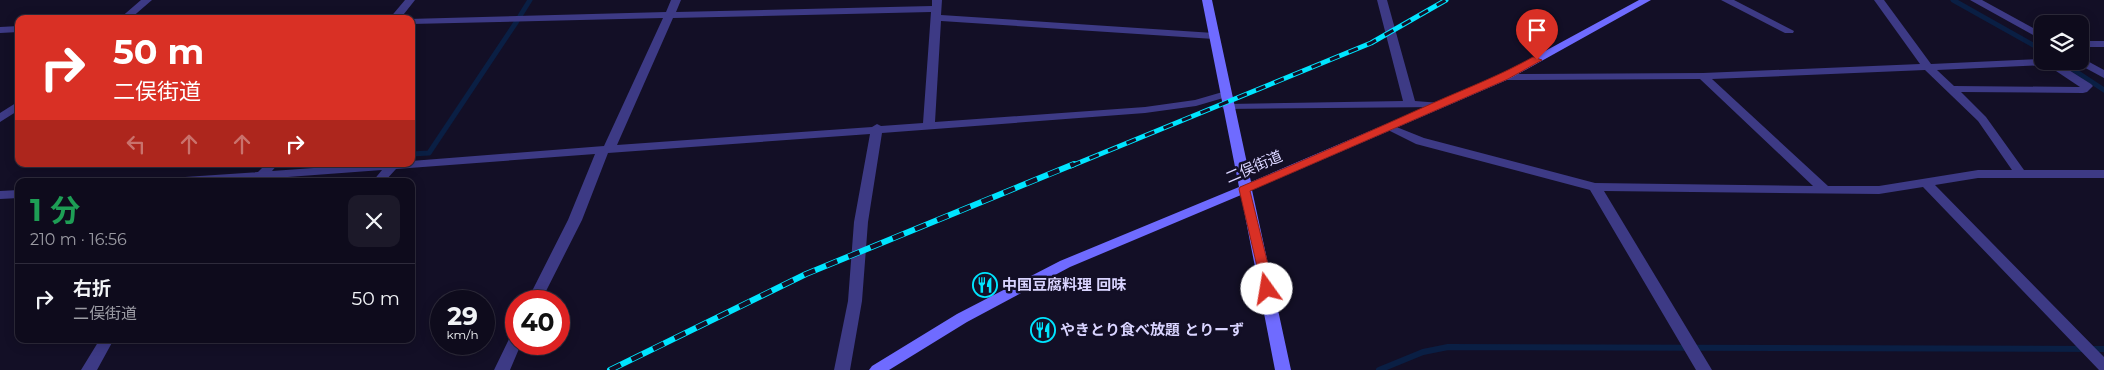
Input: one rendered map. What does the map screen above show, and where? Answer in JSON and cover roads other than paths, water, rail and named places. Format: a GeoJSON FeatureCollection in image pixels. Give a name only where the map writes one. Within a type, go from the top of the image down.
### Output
{"type":"FeatureCollection","features":[{"type":"Feature","properties":{"kind":"street"},"geometry":{"type":"LineString","coordinates":[[129,15],[146,0]]}},
{"type":"Feature","properties":{"kind":"street"},"geometry":{"type":"LineString","coordinates":[[397,15],[410,0]]}},
{"type":"Feature","properties":{"kind":"street"},"geometry":{"type":"LineString","coordinates":[[539,290],[676,0]]}},
{"type":"Feature","properties":{"kind":"street"},"geometry":{"type":"LineString","coordinates":[[1207,0],[1244,189],[1283,370]]}},
{"type":"Feature","properties":{"kind":"street"},"geometry":{"type":"LineString","coordinates":[[1382,0],[1410,104]]}},
{"type":"Feature","properties":{"kind":"street","name":"二俣街道"},"geometry":{"type":"LineString","coordinates":[[877,370],[962,318],[1065,264],[1390,128],[1436,105],[1505,77],[1646,0]]}},
{"type":"Feature","properties":{"kind":"street"},"geometry":{"type":"LineString","coordinates":[[1726,0],[1789,31]]}},
{"type":"Feature","properties":{"kind":"street"},"geometry":{"type":"LineString","coordinates":[[1879,0],[1926,66],[1982,119],[2020,173]]}},
{"type":"Feature","properties":{"kind":"street"},"geometry":{"type":"LineString","coordinates":[[1975,0],[2034,33]]}},
{"type":"Feature","properties":{"kind":"street"},"geometry":{"type":"LineString","coordinates":[[929,124],[937,9]]}},
{"type":"Feature","properties":{"kind":"street"},"geometry":{"type":"LineString","coordinates":[[415,21],[937,9],[1214,36]]}},
{"type":"Feature","properties":{"kind":"street"},"geometry":{"type":"LineString","coordinates":[[0,30],[15,29]]}},
{"type":"Feature","properties":{"kind":"street"},"geometry":{"type":"LineString","coordinates":[[2089,44],[2104,44]]}},
{"type":"Feature","properties":{"kind":"street"},"geometry":{"type":"LineString","coordinates":[[1505,77],[1703,76],[1926,66],[2034,63]]}},
{"type":"Feature","properties":{"kind":"street"},"geometry":{"type":"LineString","coordinates":[[2089,67],[2104,75]]}},
{"type":"Feature","properties":{"kind":"street"},"geometry":{"type":"LineString","coordinates":[[1951,89],[2082,90],[2087,86],[2063,70]]}},
{"type":"Feature","properties":{"kind":"street"},"geometry":{"type":"LineString","coordinates":[[1703,76],[1824,189]]}},
{"type":"Feature","properties":{"kind":"street"},"geometry":{"type":"LineString","coordinates":[[415,164],[929,124],[1145,110],[1196,103],[1226,94]]}},
{"type":"Feature","properties":{"kind":"street"},"geometry":{"type":"LineString","coordinates":[[1228,107],[1436,105]]}},
{"type":"Feature","properties":{"kind":"street"},"geometry":{"type":"LineString","coordinates":[[0,120],[15,107]]}},
{"type":"Feature","properties":{"kind":"street"},"geometry":{"type":"LineString","coordinates":[[842,370],[854,300],[861,222],[877,128]]}},
{"type":"Feature","properties":{"kind":"street"},"geometry":{"type":"LineString","coordinates":[[1390,128],[1420,141],[1595,187],[1879,190],[1978,174],[2104,174]]}},
{"type":"Feature","properties":{"kind":"street"},"geometry":{"type":"LineString","coordinates":[[262,175],[269,167]]}},
{"type":"Feature","properties":{"kind":"street"},"geometry":{"type":"LineString","coordinates":[[235,178],[378,167]]}},
{"type":"Feature","properties":{"kind":"street"},"geometry":{"type":"LineString","coordinates":[[382,178],[391,167]]}},
{"type":"Feature","properties":{"kind":"street"},"geometry":{"type":"LineString","coordinates":[[1926,183],[2101,363]]}},
{"type":"Feature","properties":{"kind":"street"},"geometry":{"type":"LineString","coordinates":[[1595,187],[1700,363]]}},
{"type":"Feature","properties":{"kind":"street"},"geometry":{"type":"LineString","coordinates":[[0,195],[15,194]]}},
{"type":"Feature","properties":{"kind":"street"},"geometry":{"type":"LineString","coordinates":[[89,370],[105,343]]}},
{"type":"Feature","properties":{"kind":"street"},"geometry":{"type":"LineString","coordinates":[[502,370],[509,355]]}},
{"type":"Feature","properties":{"kind":"waterway"},"geometry":{"type":"LineString","coordinates":[[520,16],[530,0]]}},
{"type":"Feature","properties":{"kind":"waterway"},"geometry":{"type":"LineString","coordinates":[[1953,0],[2034,46]]}},
{"type":"Feature","properties":{"kind":"waterway"},"geometry":{"type":"LineString","coordinates":[[415,154],[429,153],[517,21]]}},
{"type":"Feature","properties":{"kind":"waterway"},"geometry":{"type":"LineString","coordinates":[[2074,70],[2104,90]]}},
{"type":"Feature","properties":{"kind":"waterway"},"geometry":{"type":"LineString","coordinates":[[1379,370],[1423,352],[1448,347],[2104,349]]}},
{"type":"Feature","properties":{"kind":"railway"},"geometry":{"type":"LineString","coordinates":[[1071,166],[1371,43],[1446,0]]}},
{"type":"Feature","properties":{"kind":"railway"},"geometry":{"type":"LineString","coordinates":[[610,370],[806,274],[1074,164]]}},
{"type":"Feature","properties":{"kind":"place","name":"中国豆腐料理 回味"},"geometry":{"type":"Point","coordinates":[985,285]}},
{"type":"Feature","properties":{"kind":"place","name":"やきとり食べ放題 とりーず"},"geometry":{"type":"Point","coordinates":[1043,330]}}]}
